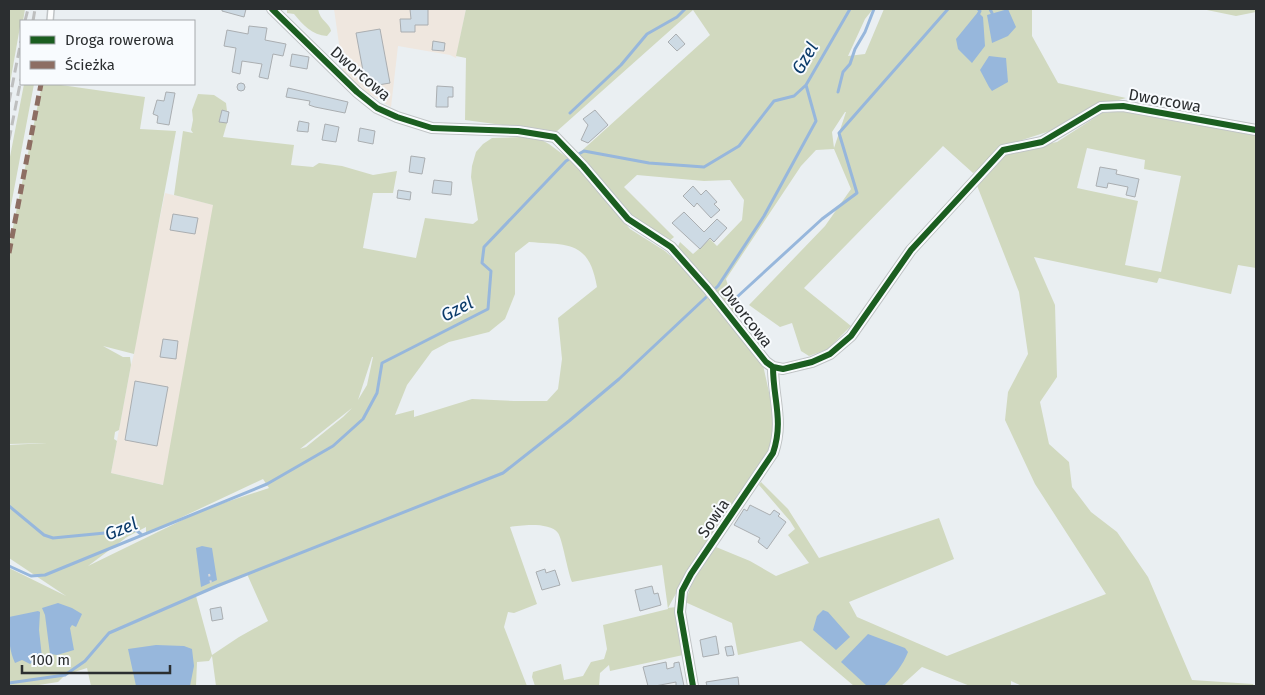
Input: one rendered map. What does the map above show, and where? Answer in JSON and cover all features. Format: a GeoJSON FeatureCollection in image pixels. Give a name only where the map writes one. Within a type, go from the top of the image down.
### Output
{"type":"FeatureCollection","features":[{"type":"Feature","properties":{"kind":"street","name":"Dworcowa"},"geometry":{"type":"LineString","coordinates":[[272,9],[377,108],[397,117],[432,128],[518,131],[555,137],[579,161],[628,219],[671,247],[711,292],[761,356],[773,367],[783,368],[812,362],[830,354],[851,336],[911,250],[1003,150],[1042,142],[1101,107],[1123,106],[1256,130]]}},
{"type":"Feature","properties":{"kind":"street","name":"Sowia"},"geometry":{"type":"LineString","coordinates":[[693,686],[680,612],[680,599],[691,574],[773,453],[779,424],[773,367]]}},
{"type":"Feature","properties":{"kind":"path"},"geometry":{"type":"LineString","coordinates":[[210,574],[211,583]]}},
{"type":"Feature","properties":{"kind":"shaded area"},"geometry":{"type":"Polygon","coordinates":[[[334,9],[466,9],[456,58],[450,55],[398,46],[391,107],[344,79],[334,9]]]}},
{"type":"Feature","properties":{"kind":"shaded area"},"geometry":{"type":"Polygon","coordinates":[[[165,193],[214,205],[164,485],[111,473],[134,354],[137,328],[165,193]]]}},
{"type":"Feature","properties":{"kind":"green space"},"geometry":{"type":"Polygon","coordinates":[[[9,9],[25,9],[23,20],[20,20],[9,89],[9,9]]]}},
{"type":"Feature","properties":{"kind":"green space"},"geometry":{"type":"Polygon","coordinates":[[[287,9],[318,9],[331,31],[327,36],[312,32],[294,14],[287,13],[287,9]]]}},
{"type":"Feature","properties":{"kind":"green space"},"geometry":{"type":"Polygon","coordinates":[[[466,9],[873,9],[865,19],[848,56],[865,54],[884,9],[1032,9],[1032,36],[1058,83],[1126,98],[1102,105],[1072,118],[1053,130],[997,148],[984,165],[973,173],[943,146],[804,288],[851,326],[828,349],[809,356],[801,351],[792,323],[780,327],[749,305],[825,226],[851,189],[834,149],[816,150],[801,166],[726,279],[731,296],[739,300],[733,316],[677,249],[680,242],[693,254],[710,239],[717,246],[742,220],[744,200],[730,180],[704,181],[637,175],[624,187],[674,237],[668,242],[632,218],[577,155],[710,35],[693,10],[556,132],[465,120],[466,58],[456,56],[466,9]],[[846,112],[832,132],[834,148],[846,112]]]}},
{"type":"Feature","properties":{"kind":"green space"},"geometry":{"type":"Polygon","coordinates":[[[1202,9],[1256,9],[1256,12],[1236,16],[1202,9]]]}},
{"type":"Feature","properties":{"kind":"green space"},"geometry":{"type":"Polygon","coordinates":[[[24,85],[34,85],[9,216],[9,162],[24,85]]]}},
{"type":"Feature","properties":{"kind":"green space"},"geometry":{"type":"Polygon","coordinates":[[[42,85],[61,85],[145,97],[140,129],[176,131],[134,354],[103,346],[123,357],[130,357],[131,365],[119,430],[115,432],[114,439],[117,441],[111,473],[163,485],[213,205],[174,195],[183,131],[193,133],[191,130],[192,110],[198,94],[214,95],[226,103],[227,111],[222,110],[219,121],[227,123],[223,137],[294,145],[291,165],[313,167],[319,163],[342,166],[373,175],[397,171],[393,193],[373,193],[363,248],[416,258],[425,218],[473,224],[478,220],[471,177],[476,152],[483,144],[492,138],[536,137],[549,144],[573,162],[630,229],[665,251],[695,278],[763,365],[776,424],[770,448],[689,570],[668,608],[676,607],[683,655],[610,671],[609,665],[600,673],[599,686],[535,686],[532,677],[533,672],[561,664],[564,680],[583,676],[591,662],[604,659],[607,649],[603,625],[668,609],[662,565],[572,582],[558,533],[549,527],[528,525],[510,527],[537,604],[514,613],[508,612],[504,627],[527,686],[216,686],[212,656],[209,661],[197,662],[196,686],[91,686],[87,668],[65,675],[58,682],[32,686],[9,686],[9,568],[66,596],[9,558],[9,445],[47,443],[9,444],[9,247],[42,85]],[[529,242],[515,253],[515,294],[505,319],[489,332],[449,342],[432,351],[407,385],[395,415],[414,410],[414,417],[472,399],[547,401],[558,389],[562,359],[558,318],[597,287],[589,261],[583,253],[566,245],[529,242]],[[372,357],[358,400],[367,385],[372,357]],[[352,408],[300,449],[306,447],[352,408]],[[263,479],[146,534],[146,527],[127,537],[88,566],[205,509],[269,488],[263,479]],[[247,574],[196,596],[212,655],[268,621],[247,574]]]}},
{"type":"Feature","properties":{"kind":"green space"},"geometry":{"type":"Polygon","coordinates":[[[1132,110],[1256,133],[1256,268],[1238,265],[1231,294],[1159,278],[1157,283],[1034,257],[1055,305],[1057,377],[1040,402],[1049,444],[1069,462],[1072,487],[1091,512],[1117,532],[1148,577],[1192,680],[1253,684],[1254,686],[1022,686],[1011,681],[1011,686],[970,686],[922,667],[901,686],[854,686],[801,641],[738,655],[732,623],[685,602],[694,578],[716,547],[750,561],[776,576],[809,563],[788,535],[795,529],[759,485],[761,482],[788,509],[819,558],[939,518],[954,559],[849,602],[857,617],[947,656],[1106,594],[1035,484],[1005,420],[1008,392],[1028,354],[1019,292],[976,183],[1000,156],[1017,150],[1057,142],[1102,113],[1132,110]],[[1087,148],[1077,188],[1138,201],[1125,265],[1161,272],[1181,176],[1144,169],[1145,160],[1087,148]]]}},
{"type":"Feature","properties":{"kind":"water"},"geometry":{"type":"Polygon","coordinates":[[[1008,9],[1016,27],[1008,36],[992,43],[987,15],[1008,9]]]}},
{"type":"Feature","properties":{"kind":"water"},"geometry":{"type":"Polygon","coordinates":[[[978,12],[983,17],[985,46],[972,63],[958,49],[956,39],[978,12]]]}},
{"type":"Feature","properties":{"kind":"water"},"geometry":{"type":"Polygon","coordinates":[[[989,56],[1006,58],[1008,82],[992,91],[980,70],[989,56]]]}},
{"type":"Feature","properties":{"kind":"water"},"geometry":{"type":"Polygon","coordinates":[[[202,546],[212,548],[217,580],[201,587],[196,548],[202,546]]]}},
{"type":"Feature","properties":{"kind":"water"},"geometry":{"type":"Polygon","coordinates":[[[58,603],[82,614],[76,627],[72,625],[70,628],[74,650],[57,655],[50,654],[45,615],[42,608],[58,603]]]}},
{"type":"Feature","properties":{"kind":"water"},"geometry":{"type":"Polygon","coordinates":[[[823,610],[828,612],[850,637],[836,650],[813,630],[817,616],[823,610]]]}},
{"type":"Feature","properties":{"kind":"water"},"geometry":{"type":"Polygon","coordinates":[[[40,612],[39,630],[42,657],[30,664],[22,660],[15,663],[10,646],[9,617],[40,612]]]}},
{"type":"Feature","properties":{"kind":"water"},"geometry":{"type":"Polygon","coordinates":[[[868,634],[905,648],[908,652],[898,670],[884,686],[867,686],[841,662],[868,634]]]}},
{"type":"Feature","properties":{"kind":"water"},"geometry":{"type":"Polygon","coordinates":[[[156,645],[184,646],[192,649],[194,666],[190,686],[136,686],[128,649],[156,645]]]}},
{"type":"Feature","properties":{"kind":"building"},"geometry":{"type":"Polygon","coordinates":[[[222,9],[246,9],[244,17],[222,11],[222,9]]]}},
{"type":"Feature","properties":{"kind":"building"},"geometry":{"type":"Polygon","coordinates":[[[410,9],[428,9],[428,25],[415,25],[415,32],[401,32],[400,19],[411,19],[410,9]]]}},
{"type":"Feature","properties":{"kind":"building"},"geometry":{"type":"Polygon","coordinates":[[[249,26],[267,28],[265,40],[286,44],[283,56],[273,54],[268,79],[259,77],[262,64],[242,61],[240,74],[232,72],[236,48],[224,46],[227,30],[248,34],[249,26]]]}},
{"type":"Feature","properties":{"kind":"building"},"geometry":{"type":"Polygon","coordinates":[[[380,29],[390,83],[366,87],[356,33],[380,29]]]}},
{"type":"Feature","properties":{"kind":"building"},"geometry":{"type":"Polygon","coordinates":[[[676,34],[685,44],[677,51],[668,42],[676,34]]]}},
{"type":"Feature","properties":{"kind":"building"},"geometry":{"type":"Polygon","coordinates":[[[433,41],[445,43],[444,51],[432,50],[433,41]]]}},
{"type":"Feature","properties":{"kind":"building"},"geometry":{"type":"Polygon","coordinates":[[[292,54],[309,57],[307,69],[290,66],[292,54]]]}},
{"type":"Feature","properties":{"kind":"building"},"geometry":{"type":"Polygon","coordinates":[[[241,83],[245,87],[241,91],[237,87],[241,83]]]}},
{"type":"Feature","properties":{"kind":"building"},"geometry":{"type":"Polygon","coordinates":[[[437,86],[453,87],[453,97],[448,97],[448,107],[436,107],[437,86]]]}},
{"type":"Feature","properties":{"kind":"building"},"geometry":{"type":"Polygon","coordinates":[[[288,88],[348,102],[345,113],[309,105],[310,101],[286,97],[288,88]]]}},
{"type":"Feature","properties":{"kind":"building"},"geometry":{"type":"Polygon","coordinates":[[[166,92],[175,93],[169,125],[157,123],[158,116],[153,114],[157,100],[164,101],[166,92]]]}},
{"type":"Feature","properties":{"kind":"building"},"geometry":{"type":"Polygon","coordinates":[[[222,110],[229,112],[227,123],[219,122],[222,110]]]}},
{"type":"Feature","properties":{"kind":"building"},"geometry":{"type":"Polygon","coordinates":[[[595,110],[608,125],[588,143],[581,140],[588,125],[583,119],[595,110]]]}},
{"type":"Feature","properties":{"kind":"building"},"geometry":{"type":"Polygon","coordinates":[[[299,121],[309,123],[308,132],[297,131],[299,121]]]}},
{"type":"Feature","properties":{"kind":"building"},"geometry":{"type":"Polygon","coordinates":[[[325,124],[339,127],[336,142],[322,140],[325,124]]]}},
{"type":"Feature","properties":{"kind":"building"},"geometry":{"type":"Polygon","coordinates":[[[360,128],[375,131],[373,144],[358,141],[360,128]]]}},
{"type":"Feature","properties":{"kind":"building"},"geometry":{"type":"Polygon","coordinates":[[[411,156],[425,158],[422,174],[409,172],[411,156]]]}},
{"type":"Feature","properties":{"kind":"building"},"geometry":{"type":"Polygon","coordinates":[[[1100,167],[1117,170],[1116,174],[1139,179],[1135,197],[1126,195],[1128,187],[1108,183],[1107,188],[1096,186],[1100,167]]]}},
{"type":"Feature","properties":{"kind":"building"},"geometry":{"type":"Polygon","coordinates":[[[434,180],[452,182],[451,195],[432,193],[434,180]]]}},
{"type":"Feature","properties":{"kind":"building"},"geometry":{"type":"Polygon","coordinates":[[[693,186],[701,195],[706,190],[717,202],[714,204],[720,210],[711,218],[697,203],[694,207],[683,196],[693,186]]]}},
{"type":"Feature","properties":{"kind":"building"},"geometry":{"type":"Polygon","coordinates":[[[398,190],[411,192],[410,200],[397,198],[398,190]]]}},
{"type":"Feature","properties":{"kind":"building"},"geometry":{"type":"Polygon","coordinates":[[[684,212],[704,232],[717,219],[727,228],[714,242],[710,238],[700,249],[672,223],[684,212]]]}},
{"type":"Feature","properties":{"kind":"building"},"geometry":{"type":"Polygon","coordinates":[[[173,214],[198,218],[195,234],[170,230],[173,214]]]}},
{"type":"Feature","properties":{"kind":"building"},"geometry":{"type":"Polygon","coordinates":[[[163,339],[178,341],[176,359],[160,357],[163,339]]]}},
{"type":"Feature","properties":{"kind":"building"},"geometry":{"type":"Polygon","coordinates":[[[135,381],[168,387],[157,446],[125,440],[135,381]]]}},
{"type":"Feature","properties":{"kind":"building"},"geometry":{"type":"Polygon","coordinates":[[[750,505],[770,515],[774,510],[786,522],[767,549],[758,542],[760,538],[734,525],[744,509],[747,511],[750,505]]]}},
{"type":"Feature","properties":{"kind":"building"},"geometry":{"type":"Polygon","coordinates":[[[545,569],[546,573],[555,570],[560,585],[542,590],[536,572],[545,569]]]}},
{"type":"Feature","properties":{"kind":"building"},"geometry":{"type":"Polygon","coordinates":[[[652,586],[654,594],[658,593],[661,605],[640,611],[635,590],[652,586]]]}},
{"type":"Feature","properties":{"kind":"building"},"geometry":{"type":"Polygon","coordinates":[[[221,607],[223,619],[212,621],[210,609],[221,607]]]}},
{"type":"Feature","properties":{"kind":"building"},"geometry":{"type":"Polygon","coordinates":[[[716,636],[719,654],[703,657],[700,640],[716,636]]]}},
{"type":"Feature","properties":{"kind":"building"},"geometry":{"type":"Polygon","coordinates":[[[732,646],[734,655],[727,656],[725,647],[732,646]]]}},
{"type":"Feature","properties":{"kind":"building"},"geometry":{"type":"Polygon","coordinates":[[[666,662],[667,669],[674,667],[674,663],[679,662],[684,686],[676,686],[676,682],[648,686],[643,667],[666,662]]]}},
{"type":"Feature","properties":{"kind":"building"},"geometry":{"type":"Polygon","coordinates":[[[738,677],[739,686],[707,686],[706,682],[738,677]]]}},
{"type":"Feature","properties":{"kind":"waterway"},"geometry":{"type":"LineString","coordinates":[[570,113],[621,65],[647,34],[677,17],[685,9]]}},
{"type":"Feature","properties":{"kind":"waterway","name":"Gzel"},"geometry":{"type":"LineString","coordinates":[[577,155],[584,151],[649,163],[704,167],[739,146],[774,101],[794,96],[806,85],[850,9]]}},
{"type":"Feature","properties":{"kind":"waterway"},"geometry":{"type":"LineString","coordinates":[[838,92],[843,72],[850,64],[874,9]]}},
{"type":"Feature","properties":{"kind":"waterway"},"geometry":{"type":"LineString","coordinates":[[737,297],[822,219],[857,193],[839,133],[948,9]]}},
{"type":"Feature","properties":{"kind":"waterway"},"geometry":{"type":"LineString","coordinates":[[978,9],[979,13]]}},
{"type":"Feature","properties":{"kind":"waterway"},"geometry":{"type":"LineString","coordinates":[[990,9],[992,13]]}},
{"type":"Feature","properties":{"kind":"waterway"},"geometry":{"type":"LineString","coordinates":[[9,683],[65,675],[85,661],[109,633],[217,586],[503,473],[619,379],[718,286],[764,216],[816,121],[806,85]]}},
{"type":"Feature","properties":{"kind":"waterway","name":"Gzel"},"geometry":{"type":"LineString","coordinates":[[9,566],[31,576],[45,575],[267,484],[333,446],[363,419],[377,393],[382,363],[488,309],[491,271],[482,263],[484,247],[571,158]]}},
{"type":"Feature","properties":{"kind":"waterway"},"geometry":{"type":"LineString","coordinates":[[9,506],[44,535],[53,538],[136,530],[142,535]]}},
{"type":"Feature","properties":{"kind":"railway"},"geometry":{"type":"LineString","coordinates":[[25,20],[28,9]]}},
{"type":"Feature","properties":{"kind":"railway"},"geometry":{"type":"LineString","coordinates":[[33,20],[35,9]]}},
{"type":"Feature","properties":{"kind":"railway"},"geometry":{"type":"LineString","coordinates":[[9,102],[20,46]]}},
{"type":"Feature","properties":{"kind":"railway"},"geometry":{"type":"LineString","coordinates":[[9,140],[20,84]]}},
{"type":"Feature","properties":{"kind":"marked path"},"geometry":{"type":"LineString","coordinates":[[9,253],[41,85]]}},
{"type":"Feature","properties":{"kind":"cycle path"},"geometry":{"type":"LineString","coordinates":[[272,9],[357,92],[377,108],[397,117],[432,128],[518,131],[555,137],[583,166],[628,219],[671,247],[708,289],[766,362],[773,367],[783,369],[812,362],[830,354],[851,336],[911,250],[1003,150],[1042,142],[1101,107],[1123,106],[1256,130]]}},
{"type":"Feature","properties":{"kind":"cycle path"},"geometry":{"type":"LineString","coordinates":[[693,686],[680,612],[682,591],[691,574],[773,453],[778,431],[773,367]]}}]}
